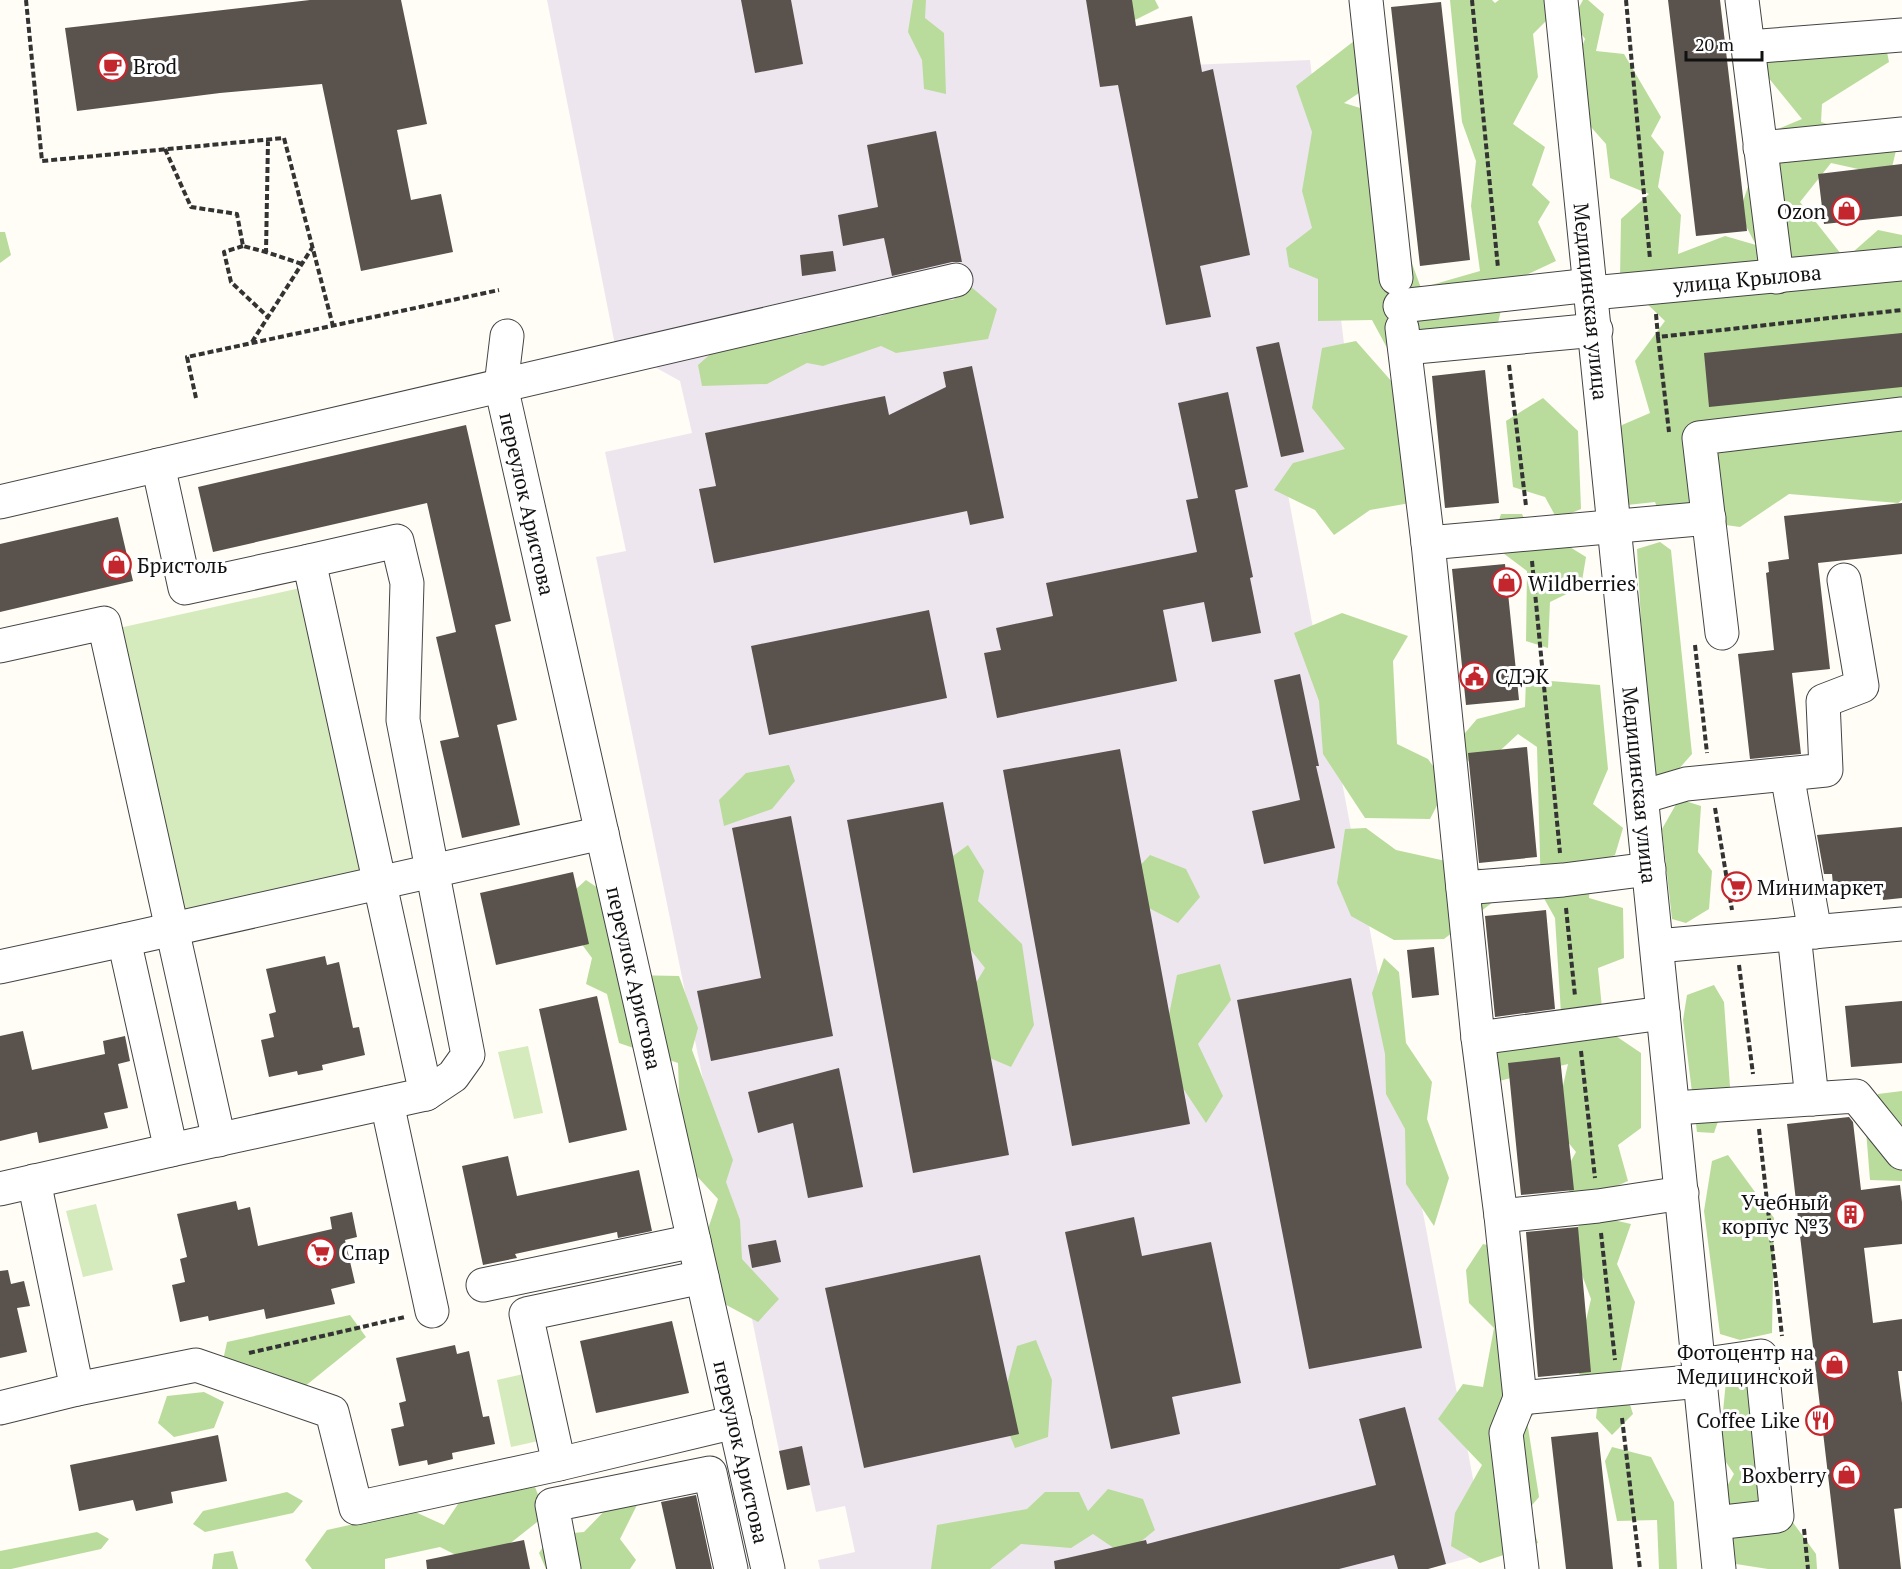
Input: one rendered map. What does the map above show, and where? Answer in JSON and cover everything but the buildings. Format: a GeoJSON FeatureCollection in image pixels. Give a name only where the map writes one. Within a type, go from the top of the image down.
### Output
{"type":"FeatureCollection","features":[{"type":"Feature","properties":{"kind":"street"},"geometry":{"type":"LineString","coordinates":[[1366,0],[1428,543],[1478,1038],[1501,1216],[1520,1398],[1506,1433],[1522,1569]]}},
{"type":"Feature","properties":{"kind":"street","name":"Медицинская улица"},"geometry":{"type":"LineString","coordinates":[[1561,0],[1592,289],[1719,1569]]}},
{"type":"Feature","properties":{"kind":"street"},"geometry":{"type":"LineString","coordinates":[[1742,0],[1777,277]]}},
{"type":"Feature","properties":{"kind":"street"},"geometry":{"type":"LineString","coordinates":[[1748,47],[1902,34]]}},
{"type":"Feature","properties":{"kind":"street"},"geometry":{"type":"LineString","coordinates":[[1760,148],[1902,134]]}},
{"type":"Feature","properties":{"kind":"street","name":"улица Крылова"},"geometry":{"type":"LineString","coordinates":[[1401,315],[1500,294],[1654,287],[1902,264]]}},
{"type":"Feature","properties":{"kind":"street"},"geometry":{"type":"LineString","coordinates":[[0,502],[956,280]]}},
{"type":"Feature","properties":{"kind":"street"},"geometry":{"type":"LineString","coordinates":[[1401,315],[1506,338],[1596,330]]}},
{"type":"Feature","properties":{"kind":"street","name":"переулок Аристова"},"geometry":{"type":"LineString","coordinates":[[507,336],[501,386],[768,1569]]}},
{"type":"Feature","properties":{"kind":"street"},"geometry":{"type":"LineString","coordinates":[[1722,633],[1699,438],[1902,414]]}},
{"type":"Feature","properties":{"kind":"street"},"geometry":{"type":"LineString","coordinates":[[0,1189],[426,1094],[453,1076],[468,1055],[404,720],[407,583],[397,541],[185,588],[158,465]]}},
{"type":"Feature","properties":{"kind":"street"},"geometry":{"type":"LineString","coordinates":[[1428,543],[1708,518]]}},
{"type":"Feature","properties":{"kind":"street"},"geometry":{"type":"LineString","coordinates":[[309,561],[426,1094]]}},
{"type":"Feature","properties":{"kind":"street"},"geometry":{"type":"LineString","coordinates":[[1642,797],[1686,784],[1826,770],[1823,701],[1863,686],[1844,580]]}},
{"type":"Feature","properties":{"kind":"street"},"geometry":{"type":"LineString","coordinates":[[0,646],[104,623],[219,1140]]}},
{"type":"Feature","properties":{"kind":"street"},"geometry":{"type":"LineString","coordinates":[[1787,774],[1804,933],[1812,1099]]}},
{"type":"Feature","properties":{"kind":"street"},"geometry":{"type":"LineString","coordinates":[[0,967],[602,833]]}},
{"type":"Feature","properties":{"kind":"street"},"geometry":{"type":"LineString","coordinates":[[1463,888],[1649,870]]}},
{"type":"Feature","properties":{"kind":"street"},"geometry":{"type":"LineString","coordinates":[[1657,946],[1902,924]]}},
{"type":"Feature","properties":{"kind":"street"},"geometry":{"type":"LineString","coordinates":[[124,940],[171,1150]]}},
{"type":"Feature","properties":{"kind":"street"},"geometry":{"type":"LineString","coordinates":[[1478,1038],[1664,1013]]}},
{"type":"Feature","properties":{"kind":"street"},"geometry":{"type":"LineString","coordinates":[[1674,1108],[1856,1096],[1902,1153]]}},
{"type":"Feature","properties":{"kind":"street"},"geometry":{"type":"LineString","coordinates":[[387,1103],[432,1311]]}},
{"type":"Feature","properties":{"kind":"street"},"geometry":{"type":"LineString","coordinates":[[34,1181],[77,1389]]}},
{"type":"Feature","properties":{"kind":"street"},"geometry":{"type":"LineString","coordinates":[[1501,1216],[1598,1206],[1682,1193]]}},
{"type":"Feature","properties":{"kind":"street"},"geometry":{"type":"LineString","coordinates":[[483,1285],[694,1241]]}},
{"type":"Feature","properties":{"kind":"street"},"geometry":{"type":"LineString","coordinates":[[559,1464],[525,1314],[702,1277]]}},
{"type":"Feature","properties":{"kind":"street"},"geometry":{"type":"LineString","coordinates":[[1520,1398],[1618,1388],[1700,1373],[1761,1356],[1778,1516],[1715,1523]]}},
{"type":"Feature","properties":{"kind":"street"},"geometry":{"type":"LineString","coordinates":[[0,1408],[77,1389],[196,1365],[332,1412],[356,1508],[559,1464],[735,1422]]}},
{"type":"Feature","properties":{"kind":"street"},"geometry":{"type":"LineString","coordinates":[[564,1569],[552,1505],[710,1473],[731,1569]]}},
{"type":"Feature","properties":{"kind":"path"},"geometry":{"type":"LineString","coordinates":[[26,0],[42,161],[284,138],[333,326]]}},
{"type":"Feature","properties":{"kind":"path"},"geometry":{"type":"LineString","coordinates":[[1472,0],[1500,294]]}},
{"type":"Feature","properties":{"kind":"path"},"geometry":{"type":"LineString","coordinates":[[1626,0],[1658,337],[1902,310]]}},
{"type":"Feature","properties":{"kind":"path"},"geometry":{"type":"LineString","coordinates":[[266,252],[268,140]]}},
{"type":"Feature","properties":{"kind":"path"},"geometry":{"type":"LineString","coordinates":[[165,149],[191,207],[237,214],[243,246]]}},
{"type":"Feature","properties":{"kind":"path"},"geometry":{"type":"LineString","coordinates":[[268,317],[231,282],[224,252],[243,246],[302,264]]}},
{"type":"Feature","properties":{"kind":"path"},"geometry":{"type":"LineString","coordinates":[[252,343],[312,248]]}},
{"type":"Feature","properties":{"kind":"path"},"geometry":{"type":"LineString","coordinates":[[196,398],[187,357],[499,290]]}},
{"type":"Feature","properties":{"kind":"path"},"geometry":{"type":"LineString","coordinates":[[1506,338],[1529,535],[1578,1024],[1640,1569]]}},
{"type":"Feature","properties":{"kind":"path"},"geometry":{"type":"LineString","coordinates":[[241,1354],[432,1311]]}},
{"type":"Feature","properties":{"kind":"shaded area"},"geometry":{"type":"Polygon","coordinates":[[[547,0],[1132,0],[1142,67],[1310,60],[1359,469],[1286,484],[1487,1553],[1428,1569],[820,1569],[818,1560],[855,1552],[845,1506],[816,1512],[810,1485],[787,1490],[596,557],[626,551],[605,452],[692,433],[680,381],[615,345],[547,0]]]}},
{"type":"Feature","properties":{"kind":"green space"},"geometry":{"type":"Polygon","coordinates":[[[913,0],[926,0],[925,18],[944,33],[946,94],[924,89],[922,60],[908,32],[913,0]]]}},
{"type":"Feature","properties":{"kind":"green space"},"geometry":{"type":"Polygon","coordinates":[[[1118,0],[1155,0],[1159,8],[1131,22],[1118,0]]]}},
{"type":"Feature","properties":{"kind":"green space"},"geometry":{"type":"Polygon","coordinates":[[[1450,0],[1492,0],[1495,3],[1499,0],[1554,0],[1554,13],[1533,34],[1538,77],[1513,124],[1545,147],[1532,185],[1550,202],[1538,222],[1556,261],[1507,284],[1492,349],[1443,362],[1393,359],[1372,320],[1318,321],[1318,279],[1289,267],[1286,248],[1312,228],[1302,191],[1312,132],[1296,86],[1354,41],[1380,79],[1344,103],[1370,111],[1393,212],[1421,288],[1480,271],[1471,206],[1476,161],[1462,122],[1450,0]]]}},
{"type":"Feature","properties":{"kind":"green space"},"geometry":{"type":"Polygon","coordinates":[[[1583,0],[1588,0],[1604,14],[1596,51],[1624,54],[1661,117],[1651,136],[1664,152],[1658,187],[1681,215],[1678,254],[1725,236],[1756,245],[1739,213],[1754,169],[1773,131],[1802,119],[1763,71],[1774,31],[1886,47],[1889,62],[1822,104],[1821,122],[1897,146],[1890,176],[1831,163],[1800,202],[1845,259],[1878,230],[1902,235],[1902,500],[1898,503],[1789,494],[1740,527],[1690,520],[1664,525],[1655,502],[1627,505],[1616,442],[1622,425],[1650,413],[1635,361],[1665,321],[1620,278],[1621,219],[1649,194],[1610,178],[1606,144],[1583,118],[1577,59],[1585,39],[1572,20],[1583,0]]]}},
{"type":"Feature","properties":{"kind":"green space"},"geometry":{"type":"Polygon","coordinates":[[[0,232],[5,232],[11,255],[0,263],[0,232]]]}},
{"type":"Feature","properties":{"kind":"green space"},"geometry":{"type":"Polygon","coordinates":[[[969,285],[997,309],[988,339],[896,353],[881,346],[823,366],[807,363],[767,384],[702,386],[698,365],[724,342],[800,335],[857,314],[879,317],[917,300],[953,300],[969,285]]]}},
{"type":"Feature","properties":{"kind":"green space"},"geometry":{"type":"Polygon","coordinates":[[[1356,341],[1423,417],[1410,503],[1370,510],[1334,535],[1315,510],[1274,490],[1293,463],[1345,449],[1312,408],[1322,348],[1356,341]]]}},
{"type":"Feature","properties":{"kind":"green space"},"geometry":{"type":"Polygon","coordinates":[[[1543,398],[1578,431],[1581,509],[1557,519],[1545,497],[1513,487],[1506,421],[1543,398]]]}},
{"type":"Feature","properties":{"kind":"green space"},"geometry":{"type":"Polygon","coordinates":[[[1501,514],[1522,514],[1536,543],[1557,539],[1586,557],[1581,587],[1550,602],[1548,648],[1526,641],[1527,571],[1491,544],[1501,514]]]}},
{"type":"Feature","properties":{"kind":"green space"},"geometry":{"type":"Polygon","coordinates":[[[1660,542],[1671,550],[1692,754],[1669,780],[1657,778],[1647,730],[1637,549],[1660,542]]]}},
{"type":"Feature","properties":{"kind":"green space"},"geometry":{"type":"Polygon","coordinates":[[[305,587],[369,873],[183,915],[119,628],[305,587]]]}},
{"type":"Feature","properties":{"kind":"green space"},"geometry":{"type":"Polygon","coordinates":[[[1342,613],[1408,636],[1393,661],[1397,744],[1428,759],[1447,786],[1430,819],[1365,818],[1323,754],[1319,701],[1294,633],[1342,613]]]}},
{"type":"Feature","properties":{"kind":"green space"},"geometry":{"type":"Polygon","coordinates":[[[1526,679],[1600,685],[1608,769],[1593,804],[1623,828],[1615,855],[1591,866],[1589,898],[1623,908],[1624,958],[1598,968],[1604,1028],[1641,1053],[1641,1128],[1618,1145],[1628,1181],[1580,1202],[1560,1181],[1576,1152],[1554,1125],[1568,1064],[1499,1081],[1467,1076],[1462,1050],[1485,1030],[1562,1029],[1555,918],[1541,893],[1537,747],[1518,734],[1478,771],[1454,746],[1477,719],[1525,707],[1526,679]]]}},
{"type":"Feature","properties":{"kind":"green space"},"geometry":{"type":"Polygon","coordinates":[[[789,765],[795,781],[772,809],[724,826],[719,800],[746,773],[789,765]]]}},
{"type":"Feature","properties":{"kind":"green space"},"geometry":{"type":"Polygon","coordinates":[[[1679,799],[1701,806],[1698,852],[1712,871],[1709,909],[1686,923],[1672,919],[1662,829],[1679,799]]]}},
{"type":"Feature","properties":{"kind":"green space"},"geometry":{"type":"Polygon","coordinates":[[[1366,828],[1396,850],[1491,871],[1505,893],[1444,939],[1394,940],[1351,916],[1337,883],[1345,829],[1366,828]]]}},
{"type":"Feature","properties":{"kind":"green space"},"geometry":{"type":"Polygon","coordinates":[[[968,845],[984,871],[978,901],[1022,944],[1034,1025],[1011,1067],[978,1053],[963,1004],[985,968],[951,925],[942,864],[968,845]]]}},
{"type":"Feature","properties":{"kind":"green space"},"geometry":{"type":"Polygon","coordinates":[[[1150,855],[1186,869],[1200,897],[1178,923],[1135,901],[1131,875],[1150,855]]]}},
{"type":"Feature","properties":{"kind":"green space"},"geometry":{"type":"Polygon","coordinates":[[[586,880],[619,902],[630,975],[679,976],[698,1028],[692,1050],[733,1160],[726,1182],[740,1220],[742,1259],[779,1299],[758,1322],[719,1301],[708,1229],[718,1199],[694,1173],[680,1116],[678,1063],[619,1043],[607,994],[586,984],[592,958],[555,908],[586,880]]]}},
{"type":"Feature","properties":{"kind":"green space"},"geometry":{"type":"Polygon","coordinates":[[[1384,958],[1399,972],[1406,1043],[1432,1082],[1427,1119],[1449,1178],[1434,1226],[1406,1184],[1405,1129],[1386,1094],[1385,1054],[1372,993],[1384,958]]]}},
{"type":"Feature","properties":{"kind":"green space"},"geometry":{"type":"Polygon","coordinates":[[[1220,964],[1231,1000],[1198,1044],[1223,1096],[1206,1123],[1161,1055],[1177,975],[1220,964]]]}},
{"type":"Feature","properties":{"kind":"green space"},"geometry":{"type":"Polygon","coordinates":[[[1714,985],[1724,1002],[1730,1087],[1714,1133],[1697,1132],[1683,1020],[1687,995],[1714,985]]]}},
{"type":"Feature","properties":{"kind":"green space"},"geometry":{"type":"Polygon","coordinates":[[[528,1046],[543,1113],[514,1119],[498,1052],[528,1046]]]}},
{"type":"Feature","properties":{"kind":"green space"},"geometry":{"type":"Polygon","coordinates":[[[1902,1091],[1902,1181],[1870,1180],[1865,1118],[1878,1094],[1902,1091]]]}},
{"type":"Feature","properties":{"kind":"green space"},"geometry":{"type":"Polygon","coordinates":[[[1728,1155],[1774,1218],[1772,1333],[1740,1340],[1720,1334],[1704,1211],[1712,1161],[1728,1155]]]}},
{"type":"Feature","properties":{"kind":"green space"},"geometry":{"type":"Polygon","coordinates":[[[96,1204],[113,1270],[83,1277],[66,1211],[96,1204]]]}},
{"type":"Feature","properties":{"kind":"green space"},"geometry":{"type":"Polygon","coordinates":[[[1587,1214],[1631,1224],[1617,1264],[1635,1302],[1620,1374],[1633,1414],[1612,1435],[1596,1418],[1598,1400],[1575,1368],[1591,1299],[1569,1240],[1587,1214]]]}},
{"type":"Feature","properties":{"kind":"green space"},"geometry":{"type":"Polygon","coordinates":[[[1483,1244],[1514,1252],[1516,1319],[1540,1408],[1527,1421],[1539,1497],[1527,1511],[1538,1543],[1480,1563],[1451,1546],[1455,1513],[1482,1465],[1438,1419],[1463,1384],[1483,1387],[1494,1328],[1469,1303],[1466,1270],[1483,1244]]]}},
{"type":"Feature","properties":{"kind":"green space"},"geometry":{"type":"Polygon","coordinates":[[[350,1315],[366,1337],[304,1387],[222,1365],[227,1342],[350,1315]]]}},
{"type":"Feature","properties":{"kind":"green space"},"geometry":{"type":"Polygon","coordinates":[[[1036,1340],[1052,1380],[1048,1437],[1015,1448],[1000,1411],[1017,1346],[1036,1340]]]}},
{"type":"Feature","properties":{"kind":"green space"},"geometry":{"type":"Polygon","coordinates":[[[1751,1362],[1784,1411],[1778,1502],[1816,1554],[1817,1569],[1768,1569],[1736,1564],[1725,1490],[1734,1474],[1719,1452],[1727,1371],[1751,1362]]]}},
{"type":"Feature","properties":{"kind":"green space"},"geometry":{"type":"Polygon","coordinates":[[[528,1373],[543,1440],[511,1447],[497,1380],[528,1373]]]}},
{"type":"Feature","properties":{"kind":"green space"},"geometry":{"type":"Polygon","coordinates":[[[204,1392],[224,1402],[214,1428],[174,1437],[158,1423],[167,1396],[204,1392]]]}},
{"type":"Feature","properties":{"kind":"green space"},"geometry":{"type":"Polygon","coordinates":[[[1612,1447],[1651,1457],[1674,1502],[1677,1569],[1659,1569],[1657,1520],[1617,1521],[1605,1461],[1612,1447]]]}},
{"type":"Feature","properties":{"kind":"green space"},"geometry":{"type":"Polygon","coordinates":[[[535,1487],[546,1515],[480,1567],[440,1547],[385,1559],[385,1569],[312,1569],[305,1560],[327,1530],[413,1511],[444,1525],[464,1495],[535,1487]]]}},
{"type":"Feature","properties":{"kind":"green space"},"geometry":{"type":"Polygon","coordinates":[[[1108,1489],[1143,1499],[1155,1530],[1124,1555],[1093,1534],[1071,1548],[1021,1544],[990,1569],[931,1569],[937,1525],[1027,1509],[1045,1492],[1079,1492],[1088,1511],[1108,1489]]]}},
{"type":"Feature","properties":{"kind":"green space"},"geometry":{"type":"Polygon","coordinates":[[[287,1492],[303,1501],[293,1513],[205,1532],[193,1524],[203,1511],[287,1492]]]}},
{"type":"Feature","properties":{"kind":"green space"},"geometry":{"type":"Polygon","coordinates":[[[616,1499],[637,1505],[620,1539],[636,1560],[630,1569],[546,1569],[539,1553],[551,1535],[584,1532],[616,1499]]]}},
{"type":"Feature","properties":{"kind":"green space"},"geometry":{"type":"Polygon","coordinates":[[[97,1532],[109,1539],[101,1549],[11,1569],[0,1569],[0,1551],[97,1532]]]}},
{"type":"Feature","properties":{"kind":"green space"},"geometry":{"type":"Polygon","coordinates":[[[233,1551],[238,1569],[212,1569],[214,1554],[233,1551]]]}},
{"type":"Feature","properties":{"kind":"place","name":"Brod"},"geometry":{"type":"Point","coordinates":[112,66]}},
{"type":"Feature","properties":{"kind":"place","name":"Ozon"},"geometry":{"type":"Point","coordinates":[1847,211]}},
{"type":"Feature","properties":{"kind":"place","name":"Бристоль"},"geometry":{"type":"Point","coordinates":[116,565]}},
{"type":"Feature","properties":{"kind":"place","name":"Wildberries"},"geometry":{"type":"Point","coordinates":[1507,583]}},
{"type":"Feature","properties":{"kind":"place","name":"СДЭК"},"geometry":{"type":"Point","coordinates":[1474,676]}},
{"type":"Feature","properties":{"kind":"place","name":"Минимаркет"},"geometry":{"type":"Point","coordinates":[1736,887]}},
{"type":"Feature","properties":{"kind":"place","name":"Учебный корпус №3"},"geometry":{"type":"Point","coordinates":[1850,1214]}},
{"type":"Feature","properties":{"kind":"place","name":"Спар"},"geometry":{"type":"Point","coordinates":[320,1252]}},
{"type":"Feature","properties":{"kind":"place","name":"Фотоцентр на Медицинской"},"geometry":{"type":"Point","coordinates":[1835,1364]}},
{"type":"Feature","properties":{"kind":"place","name":"Coffee Like"},"geometry":{"type":"Point","coordinates":[1821,1420]}},
{"type":"Feature","properties":{"kind":"place","name":"Boxberry"},"geometry":{"type":"Point","coordinates":[1847,1475]}}]}
